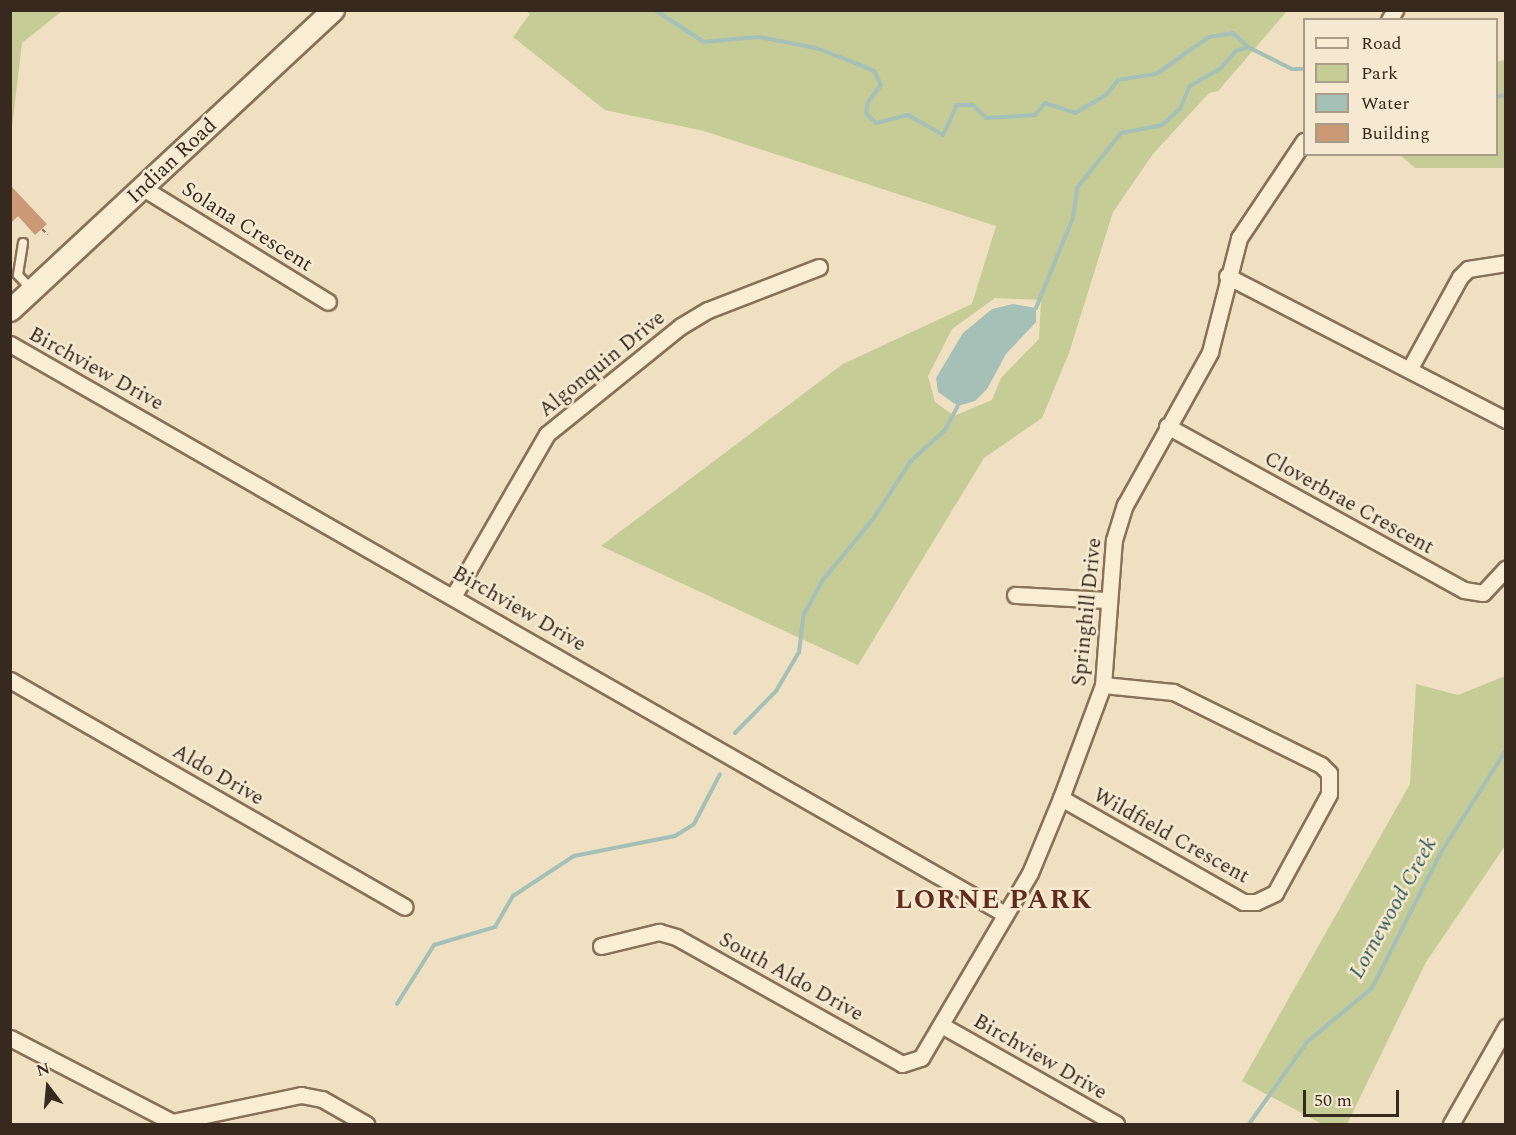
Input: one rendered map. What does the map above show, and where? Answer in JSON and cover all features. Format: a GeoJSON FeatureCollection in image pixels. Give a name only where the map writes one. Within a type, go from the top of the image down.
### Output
{"type":"FeatureCollection","features":[{"type":"Feature","properties":{"kind":"street","name":"Indian Road"},"geometry":{"type":"LineString","coordinates":[[10,310],[333,10]]}},
{"type":"Feature","properties":{"kind":"street","name":"Springhill Drive"},"geometry":{"type":"LineString","coordinates":[[943,1026],[1030,873],[1062,798],[1103,685],[1114,540],[1125,505],[1210,352],[1227,276],[1249,222],[1303,144]]}},
{"type":"Feature","properties":{"kind":"street","name":"Solana Crescent"},"geometry":{"type":"LineString","coordinates":[[143,188],[328,302]]}},
{"type":"Feature","properties":{"kind":"street"},"geometry":{"type":"LineString","coordinates":[[1410,368],[1460,277],[1468,269],[1506,263]]}},
{"type":"Feature","properties":{"kind":"street","name":"Algonquin Drive"},"geometry":{"type":"LineString","coordinates":[[454,595],[547,434],[681,326],[708,310],[819,267]]}},
{"type":"Feature","properties":{"kind":"street"},"geometry":{"type":"LineString","coordinates":[[1227,276],[1410,368],[1506,420]]}},
{"type":"Feature","properties":{"kind":"street","name":"Birchview Drive"},"geometry":{"type":"LineString","coordinates":[[11,345],[454,595],[1005,914]]}},
{"type":"Feature","properties":{"kind":"street","name":"Cloverbrae Crescent"},"geometry":{"type":"LineString","coordinates":[[1167,426],[1464,590],[1483,593],[1506,568]]}},
{"type":"Feature","properties":{"kind":"street"},"geometry":{"type":"LineString","coordinates":[[1015,595],[1108,600]]}},
{"type":"Feature","properties":{"kind":"street","name":"Aldo Drive"},"geometry":{"type":"LineString","coordinates":[[10,680],[404,907]]}},
{"type":"Feature","properties":{"kind":"street","name":"Wildfield Crescent"},"geometry":{"type":"LineString","coordinates":[[1062,798],[1244,902],[1256,902],[1275,893],[1329,795],[1331,782],[1321,765],[1173,692],[1103,685]]}},
{"type":"Feature","properties":{"kind":"street","name":"South Aldo Drive"},"geometry":{"type":"LineString","coordinates":[[601,946],[659,932],[676,937],[902,1064],[921,1058],[943,1026]]}},
{"type":"Feature","properties":{"kind":"street","name":"Birchview Drive"},"geometry":{"type":"LineString","coordinates":[[943,1026],[1116,1125]]}},
{"type":"Feature","properties":{"kind":"street"},"geometry":{"type":"LineString","coordinates":[[1451,1125],[1505,1029]]}},
{"type":"Feature","properties":{"kind":"street"},"geometry":{"type":"LineString","coordinates":[[10,1038],[172,1122],[301,1095],[322,1099],[366,1125]]}},
{"type":"Feature","properties":{"kind":"lane"},"geometry":{"type":"LineString","coordinates":[[23,243],[18,275],[32,290]]}},
{"type":"Feature","properties":{"kind":"path"},"geometry":{"type":"LineString","coordinates":[[10,19],[10,34]]}},
{"type":"Feature","properties":{"kind":"path"},"geometry":{"type":"LineString","coordinates":[[42,229],[48,235]]}},
{"type":"Feature","properties":{"kind":"green space"},"geometry":{"type":"Polygon","coordinates":[[[11,10],[62,11],[22,43],[11,135],[11,10]]]}},
{"type":"Feature","properties":{"kind":"green space"},"geometry":{"type":"Polygon","coordinates":[[[524,10],[1287,10],[1218,91],[1209,93],[1153,154],[1113,212],[1069,353],[1042,418],[984,458],[858,665],[601,546],[843,364],[972,304],[996,226],[704,131],[605,110],[513,37],[530,14],[524,10]],[[995,298],[952,329],[928,376],[935,402],[954,416],[992,400],[1001,378],[1039,339],[1041,300],[995,298]]]}},
{"type":"Feature","properties":{"kind":"green space"},"geometry":{"type":"Polygon","coordinates":[[[1505,60],[1505,168],[1415,168],[1401,156],[1498,156],[1498,62],[1505,60]]]}},
{"type":"Feature","properties":{"kind":"green space"},"geometry":{"type":"Polygon","coordinates":[[[1505,676],[1505,846],[1426,962],[1347,1124],[1322,1124],[1242,1081],[1410,784],[1416,684],[1458,695],[1505,676]]]}},
{"type":"Feature","properties":{"kind":"water"},"geometry":{"type":"Polygon","coordinates":[[[1013,304],[1036,308],[1036,322],[1006,354],[987,389],[975,401],[958,406],[938,392],[936,378],[963,333],[992,309],[1013,304]]]}},
{"type":"Feature","properties":{"kind":"building"},"geometry":{"type":"Polygon","coordinates":[[[10,185],[47,224],[35,235],[18,216],[10,224],[10,185]]]}},
{"type":"Feature","properties":{"kind":"waterway"},"geometry":{"type":"LineString","coordinates":[[655,10],[704,42],[759,37],[816,48],[858,64],[874,71],[881,85],[868,102],[866,113],[876,123],[908,115],[943,135],[957,105],[973,105],[986,118],[1035,115],[1045,103],[1075,113],[1106,95],[1118,80],[1156,74],[1209,37],[1233,33],[1248,47]]}},
{"type":"Feature","properties":{"kind":"waterway"},"geometry":{"type":"LineString","coordinates":[[1036,308],[1073,218],[1077,188],[1121,133],[1162,125],[1180,109],[1190,86],[1221,68],[1236,51],[1248,47],[1292,69],[1303,69]]}},
{"type":"Feature","properties":{"kind":"waterway"},"geometry":{"type":"LineString","coordinates":[[1498,97],[1506,94]]}},
{"type":"Feature","properties":{"kind":"waterway"},"geometry":{"type":"LineString","coordinates":[[735,733],[776,691],[799,652],[804,614],[823,580],[873,519],[911,461],[945,430],[958,406]]}},
{"type":"Feature","properties":{"kind":"waterway","name":"Lornewood Creek"},"geometry":{"type":"LineString","coordinates":[[1249,1124],[1307,1042],[1372,988],[1440,854],[1506,750]]}},
{"type":"Feature","properties":{"kind":"waterway"},"geometry":{"type":"LineString","coordinates":[[397,1004],[434,945],[495,927],[513,896],[574,856],[675,836],[694,824],[720,774]]}},
{"type":"Feature","properties":{"kind":"district","name":"LORNE PARK"},"geometry":{"type":"Point","coordinates":[994,901]}}]}
